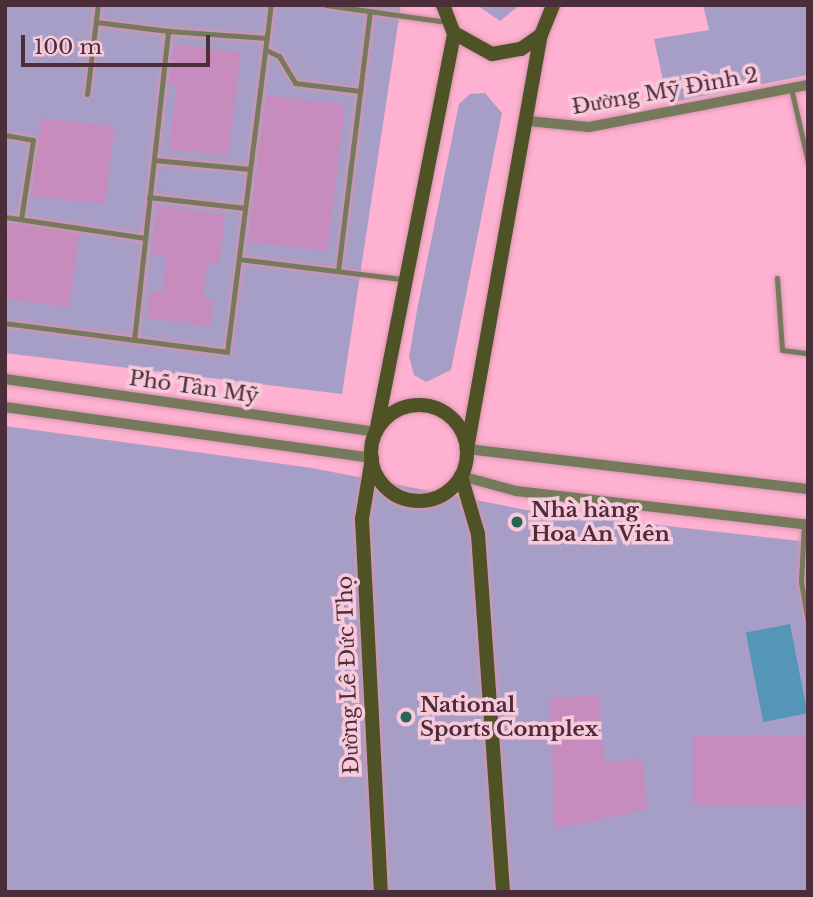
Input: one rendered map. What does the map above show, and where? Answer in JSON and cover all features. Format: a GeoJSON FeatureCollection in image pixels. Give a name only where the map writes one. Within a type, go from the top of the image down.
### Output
{"type":"FeatureCollection","features":[{"type":"Feature","properties":{"kind":"main road"},"geometry":{"type":"LineString","coordinates":[[443,5],[450,27],[372,458],[382,484],[410,500],[441,496],[461,476]]}},
{"type":"Feature","properties":{"kind":"main road"},"geometry":{"type":"LineString","coordinates":[[503,892],[478,534],[461,476],[528,121],[541,36],[553,5]]}},
{"type":"Feature","properties":{"kind":"main road"},"geometry":{"type":"LineString","coordinates":[[450,27],[492,54],[521,49],[541,36]]}},
{"type":"Feature","properties":{"kind":"main road"},"geometry":{"type":"LineString","coordinates":[[376,432],[391,414],[421,405],[450,416],[467,449]]}},
{"type":"Feature","properties":{"kind":"main road","name":"Đường Lê Đức Thọ"},"geometry":{"type":"LineString","coordinates":[[372,458],[362,519],[381,892]]}},
{"type":"Feature","properties":{"kind":"street","name":"Đường Mỹ Đình 2"},"geometry":{"type":"LineString","coordinates":[[528,121],[589,127],[808,85]]}},
{"type":"Feature","properties":{"kind":"street","name":"Phố Tân Mỹ"},"geometry":{"type":"LineString","coordinates":[[5,379],[376,432]]}},
{"type":"Feature","properties":{"kind":"street"},"geometry":{"type":"LineString","coordinates":[[5,407],[372,458]]}},
{"type":"Feature","properties":{"kind":"street"},"geometry":{"type":"LineString","coordinates":[[467,449],[808,489]]}},
{"type":"Feature","properties":{"kind":"street"},"geometry":{"type":"LineString","coordinates":[[461,476],[520,491],[806,525]]}},
{"type":"Feature","properties":{"kind":"lane"},"geometry":{"type":"LineString","coordinates":[[87,94],[98,5]]}},
{"type":"Feature","properties":{"kind":"lane"},"geometry":{"type":"LineString","coordinates":[[5,323],[227,352],[271,5]]}},
{"type":"Feature","properties":{"kind":"lane"},"geometry":{"type":"LineString","coordinates":[[326,5],[370,10],[450,27]]}},
{"type":"Feature","properties":{"kind":"lane"},"geometry":{"type":"LineString","coordinates":[[338,271],[370,10]]}},
{"type":"Feature","properties":{"kind":"lane"},"geometry":{"type":"LineString","coordinates":[[96,22],[168,31],[267,38]]}},
{"type":"Feature","properties":{"kind":"lane"},"geometry":{"type":"LineString","coordinates":[[134,340],[168,31]]}},
{"type":"Feature","properties":{"kind":"lane"},"geometry":{"type":"LineString","coordinates":[[265,50],[279,56],[295,83],[361,92]]}},
{"type":"Feature","properties":{"kind":"lane"},"geometry":{"type":"LineString","coordinates":[[791,88],[808,162]]}},
{"type":"Feature","properties":{"kind":"lane"},"geometry":{"type":"LineString","coordinates":[[5,135],[33,140],[21,219]]}},
{"type":"Feature","properties":{"kind":"lane"},"geometry":{"type":"LineString","coordinates":[[154,160],[250,169]]}},
{"type":"Feature","properties":{"kind":"lane"},"geometry":{"type":"LineString","coordinates":[[149,197],[245,208]]}},
{"type":"Feature","properties":{"kind":"lane"},"geometry":{"type":"LineString","coordinates":[[5,217],[145,238]]}},
{"type":"Feature","properties":{"kind":"lane"},"geometry":{"type":"LineString","coordinates":[[239,259],[406,280]]}},
{"type":"Feature","properties":{"kind":"lane"},"geometry":{"type":"LineString","coordinates":[[777,278],[782,350],[808,352]]}},
{"type":"Feature","properties":{"kind":"lane"},"geometry":{"type":"LineString","coordinates":[[806,525],[801,582],[808,620]]}},
{"type":"Feature","properties":{"kind":"shaded area"},"geometry":{"type":"Polygon","coordinates":[[[5,5],[401,5],[342,394],[5,353],[5,5]]]}},
{"type":"Feature","properties":{"kind":"shaded area"},"geometry":{"type":"Polygon","coordinates":[[[477,5],[520,5],[500,21],[477,5]]]}},
{"type":"Feature","properties":{"kind":"shaded area"},"geometry":{"type":"Polygon","coordinates":[[[703,5],[808,5],[808,75],[668,103],[654,39],[709,30],[703,5]]]}},
{"type":"Feature","properties":{"kind":"shaded area"},"geometry":{"type":"Polygon","coordinates":[[[485,93],[502,113],[451,370],[426,382],[414,375],[409,357],[459,104],[470,94],[485,93]]]}},
{"type":"Feature","properties":{"kind":"shaded area","name":"National Sports Complex"},"geometry":{"type":"Polygon","coordinates":[[[5,426],[312,468],[526,510],[808,542],[808,892],[5,892],[5,426]]]}},
{"type":"Feature","properties":{"kind":"water"},"geometry":{"type":"Polygon","coordinates":[[[790,624],[807,713],[763,722],[746,633],[790,624]]]}},
{"type":"Feature","properties":{"kind":"building"},"geometry":{"type":"Polygon","coordinates":[[[174,44],[241,53],[228,156],[169,149],[177,85],[169,84],[174,44]]]}},
{"type":"Feature","properties":{"kind":"building"},"geometry":{"type":"Polygon","coordinates":[[[266,95],[345,105],[327,251],[248,241],[266,95]]]}},
{"type":"Feature","properties":{"kind":"building"},"geometry":{"type":"Polygon","coordinates":[[[41,118],[114,127],[105,204],[31,195],[41,118]]]}},
{"type":"Feature","properties":{"kind":"building"},"geometry":{"type":"Polygon","coordinates":[[[158,206],[225,215],[219,264],[208,263],[203,298],[214,299],[210,326],[146,318],[150,291],[162,293],[167,257],[151,256],[158,206]]]}},
{"type":"Feature","properties":{"kind":"building"},"geometry":{"type":"Polygon","coordinates":[[[9,223],[79,233],[69,307],[5,298],[5,251],[9,223]]]}},
{"type":"Feature","properties":{"kind":"building"},"geometry":{"type":"Polygon","coordinates":[[[599,695],[604,764],[642,758],[647,809],[555,829],[550,698],[599,695]]]}},
{"type":"Feature","properties":{"kind":"building"},"geometry":{"type":"Polygon","coordinates":[[[693,736],[808,736],[808,806],[693,806],[693,736]]]}},
{"type":"Feature","properties":{"kind":"place","name":"Nhà hàng Hoa An Viên"},"geometry":{"type":"Point","coordinates":[517,522]}},
{"type":"Feature","properties":{"kind":"place","name":"National Sports Complex"},"geometry":{"type":"Point","coordinates":[406,717]}}]}
